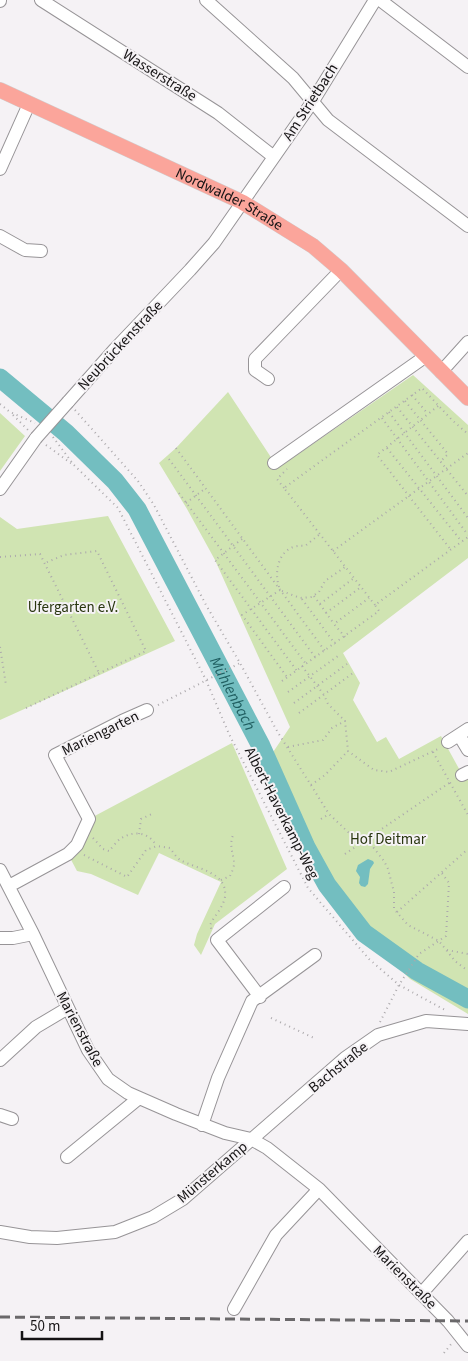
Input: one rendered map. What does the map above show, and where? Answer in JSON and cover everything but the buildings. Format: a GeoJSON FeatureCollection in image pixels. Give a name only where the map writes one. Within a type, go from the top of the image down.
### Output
{"type":"FeatureCollection","features":[{"type":"Feature","properties":{"kind":"main road","name":"Nordwalder Straße"},"geometry":{"type":"LineString","coordinates":[[0,90],[242,202],[313,246],[341,270],[468,398]]}},
{"type":"Feature","properties":{"kind":"street","name":"Wasserstraße"},"geometry":{"type":"LineString","coordinates":[[41,0],[218,112],[274,157]]}},
{"type":"Feature","properties":{"kind":"street"},"geometry":{"type":"LineString","coordinates":[[206,0],[293,78],[328,120],[468,226]]}},
{"type":"Feature","properties":{"kind":"street","name":"Am Strietbach"},"geometry":{"type":"LineString","coordinates":[[242,202],[312,101],[375,0]]}},
{"type":"Feature","properties":{"kind":"street"},"geometry":{"type":"LineString","coordinates":[[380,0],[468,67]]}},
{"type":"Feature","properties":{"kind":"street"},"geometry":{"type":"LineString","coordinates":[[0,169],[29,104]]}},
{"type":"Feature","properties":{"kind":"street","name":"Neubrückenstraße"},"geometry":{"type":"LineString","coordinates":[[0,489],[36,438],[115,348],[190,270],[214,242],[242,202]]}},
{"type":"Feature","properties":{"kind":"street"},"geometry":{"type":"LineString","coordinates":[[0,236],[25,250],[41,251]]}},
{"type":"Feature","properties":{"kind":"street"},"geometry":{"type":"LineString","coordinates":[[268,379],[255,370],[255,359],[341,270]]}},
{"type":"Feature","properties":{"kind":"street"},"geometry":{"type":"LineString","coordinates":[[441,372],[468,342]]}},
{"type":"Feature","properties":{"kind":"street"},"geometry":{"type":"LineString","coordinates":[[278,460],[426,356]]}},
{"type":"Feature","properties":{"kind":"street","name":"Mariengarten"},"geometry":{"type":"LineString","coordinates":[[86,825],[89,819],[55,755],[147,710]]}},
{"type":"Feature","properties":{"kind":"street"},"geometry":{"type":"LineString","coordinates":[[455,738],[468,750]]}},
{"type":"Feature","properties":{"kind":"street"},"geometry":{"type":"LineString","coordinates":[[9,886],[68,854],[77,845],[86,825]]}},
{"type":"Feature","properties":{"kind":"street","name":"Marienstraße"},"geometry":{"type":"LineString","coordinates":[[0,870],[34,934],[88,1050],[108,1079],[139,1098],[202,1125],[251,1139],[267,1148],[319,1189],[448,1321],[468,1346]]}},
{"type":"Feature","properties":{"kind":"street"},"geometry":{"type":"LineString","coordinates":[[260,997],[217,940],[284,887]]}},
{"type":"Feature","properties":{"kind":"street"},"geometry":{"type":"LineString","coordinates":[[0,938],[13,938],[34,934]]}},
{"type":"Feature","properties":{"kind":"street"},"geometry":{"type":"LineString","coordinates":[[202,1125],[218,1078],[252,1001],[315,955]]}},
{"type":"Feature","properties":{"kind":"street"},"geometry":{"type":"LineString","coordinates":[[0,1060],[36,1026],[68,1008]]}},
{"type":"Feature","properties":{"kind":"street","name":"Bachstraße"},"geometry":{"type":"LineString","coordinates":[[251,1139],[352,1052],[378,1035],[426,1021],[466,1023]]}},
{"type":"Feature","properties":{"kind":"street"},"geometry":{"type":"LineString","coordinates":[[67,1157],[139,1098]]}},
{"type":"Feature","properties":{"kind":"street","name":"Münsterkamp"},"geometry":{"type":"LineString","coordinates":[[0,1232],[30,1237],[57,1238],[115,1232],[153,1217],[183,1199],[251,1139]]}},
{"type":"Feature","properties":{"kind":"street"},"geometry":{"type":"LineString","coordinates":[[234,1308],[276,1235],[319,1189]]}},
{"type":"Feature","properties":{"kind":"street"},"geometry":{"type":"LineString","coordinates":[[421,1294],[468,1241]]}},
{"type":"Feature","properties":{"kind":"path"},"geometry":{"type":"LineString","coordinates":[[284,488],[422,388],[468,434]]}},
{"type":"Feature","properties":{"kind":"path"},"geometry":{"type":"LineString","coordinates":[[412,395],[428,414]]}},
{"type":"Feature","properties":{"kind":"path"},"geometry":{"type":"LineString","coordinates":[[405,401],[448,454],[440,462]]}},
{"type":"Feature","properties":{"kind":"path"},"geometry":{"type":"LineString","coordinates":[[68,402],[138,481],[154,504],[206,605],[310,786],[329,814],[348,832],[364,841],[379,854],[388,869],[394,892],[394,909],[408,925],[439,940],[455,961],[468,971]]}},
{"type":"Feature","properties":{"kind":"path"},"geometry":{"type":"LineString","coordinates":[[0,404],[10,412],[21,417]]}},
{"type":"Feature","properties":{"kind":"path"},"geometry":{"type":"LineString","coordinates":[[438,406],[377,455],[451,550]]}},
{"type":"Feature","properties":{"kind":"path"},"geometry":{"type":"LineString","coordinates":[[397,407],[468,496]]}},
{"type":"Feature","properties":{"kind":"path","name":"Albert-Haverkamp-Weg"},"geometry":{"type":"LineString","coordinates":[[10,412],[36,438],[74,466],[118,508],[206,680],[229,734],[308,888],[370,959],[399,986],[466,1023]]}},
{"type":"Feature","properties":{"kind":"path"},"geometry":{"type":"LineString","coordinates":[[390,412],[468,518]]}},
{"type":"Feature","properties":{"kind":"path"},"geometry":{"type":"LineString","coordinates":[[375,605],[468,536],[382,417]]}},
{"type":"Feature","properties":{"kind":"path"},"geometry":{"type":"LineString","coordinates":[[386,447],[462,542]]}},
{"type":"Feature","properties":{"kind":"path"},"geometry":{"type":"LineString","coordinates":[[176,448],[325,650]]}},
{"type":"Feature","properties":{"kind":"path"},"geometry":{"type":"LineString","coordinates":[[333,551],[468,453]]}},
{"type":"Feature","properties":{"kind":"path"},"geometry":{"type":"LineString","coordinates":[[169,459],[315,657]]}},
{"type":"Feature","properties":{"kind":"path"},"geometry":{"type":"LineString","coordinates":[[278,460],[288,468],[277,479],[379,611],[282,681]]}},
{"type":"Feature","properties":{"kind":"path"},"geometry":{"type":"LineString","coordinates":[[186,503],[206,488]]}},
{"type":"Feature","properties":{"kind":"path"},"geometry":{"type":"LineString","coordinates":[[179,493],[306,664]]}},
{"type":"Feature","properties":{"kind":"path"},"geometry":{"type":"LineString","coordinates":[[320,534],[305,546],[296,545],[286,551],[279,561],[276,571],[280,590],[289,595],[302,598],[314,596],[320,592],[325,581],[345,567]]}},
{"type":"Feature","properties":{"kind":"path"},"geometry":{"type":"LineString","coordinates":[[243,538],[215,560],[296,670]]}},
{"type":"Feature","properties":{"kind":"path"},"geometry":{"type":"LineString","coordinates":[[26,708],[146,651],[97,551],[64,555],[45,564]]}},
{"type":"Feature","properties":{"kind":"path"},"geometry":{"type":"LineString","coordinates":[[0,557],[40,554],[99,673]]}},
{"type":"Feature","properties":{"kind":"path"},"geometry":{"type":"LineString","coordinates":[[320,604],[354,578]]}},
{"type":"Feature","properties":{"kind":"path"},"geometry":{"type":"LineString","coordinates":[[326,613],[361,587]]}},
{"type":"Feature","properties":{"kind":"path"},"geometry":{"type":"LineString","coordinates":[[280,590],[242,615],[287,677]]}},
{"type":"Feature","properties":{"kind":"path"},"geometry":{"type":"LineString","coordinates":[[314,596],[345,637]]}},
{"type":"Feature","properties":{"kind":"path"},"geometry":{"type":"LineString","coordinates":[[302,598],[335,644]]}},
{"type":"Feature","properties":{"kind":"path"},"geometry":{"type":"LineString","coordinates":[[334,624],[369,598]]}},
{"type":"Feature","properties":{"kind":"path"},"geometry":{"type":"LineString","coordinates":[[0,647],[6,686]]}},
{"type":"Feature","properties":{"kind":"path"},"geometry":{"type":"LineString","coordinates":[[288,692],[338,656]]}},
{"type":"Feature","properties":{"kind":"path"},"geometry":{"type":"LineString","coordinates":[[147,710],[239,664]]}},
{"type":"Feature","properties":{"kind":"path"},"geometry":{"type":"LineString","coordinates":[[294,703],[347,664]]}},
{"type":"Feature","properties":{"kind":"path"},"geometry":{"type":"LineString","coordinates":[[302,666],[324,695],[328,704],[345,721],[348,751],[374,770],[389,772],[433,752],[455,738]]}},
{"type":"Feature","properties":{"kind":"path"},"geometry":{"type":"LineString","coordinates":[[299,713],[353,673]]}},
{"type":"Feature","properties":{"kind":"path"},"geometry":{"type":"LineString","coordinates":[[288,747],[323,740],[332,728],[345,721]]}},
{"type":"Feature","properties":{"kind":"path"},"geometry":{"type":"LineString","coordinates":[[310,786],[348,751]]}},
{"type":"Feature","properties":{"kind":"path"},"geometry":{"type":"LineString","coordinates":[[433,752],[468,814]]}},
{"type":"Feature","properties":{"kind":"path"},"geometry":{"type":"LineString","coordinates":[[344,854],[465,774]]}},
{"type":"Feature","properties":{"kind":"path"},"geometry":{"type":"LineString","coordinates":[[138,834],[142,819],[154,813]]}},
{"type":"Feature","properties":{"kind":"path"},"geometry":{"type":"LineString","coordinates":[[321,819],[329,814]]}},
{"type":"Feature","properties":{"kind":"path"},"geometry":{"type":"LineString","coordinates":[[86,825],[95,842],[108,851],[120,839],[138,834],[151,837],[157,846]]}},
{"type":"Feature","properties":{"kind":"path"},"geometry":{"type":"LineString","coordinates":[[221,880],[230,876],[235,862],[231,846],[231,839],[234,833]]}},
{"type":"Feature","properties":{"kind":"path"},"geometry":{"type":"LineString","coordinates":[[73,849],[127,877],[146,850],[157,846],[170,848],[178,859],[210,872],[221,880],[225,897],[210,925],[217,940]]}},
{"type":"Feature","properties":{"kind":"path"},"geometry":{"type":"LineString","coordinates":[[397,912],[468,849]]}},
{"type":"Feature","properties":{"kind":"path"},"geometry":{"type":"LineString","coordinates":[[380,1022],[401,982],[419,954],[446,936],[449,883],[441,872]]}},
{"type":"Feature","properties":{"kind":"path"},"geometry":{"type":"LineString","coordinates":[[447,950],[468,954]]}},
{"type":"Feature","properties":{"kind":"path"},"geometry":{"type":"LineString","coordinates":[[270,1018],[314,1038]]}},
{"type":"Feature","properties":{"kind":"green space","name":"Hof Deitmar"},"geometry":{"type":"Polygon","coordinates":[[[413,375],[468,425],[468,558],[343,653],[360,683],[353,700],[377,742],[386,737],[399,759],[441,736],[463,776],[468,773],[468,1014],[410,979],[364,933],[316,879],[261,770],[290,727],[215,560],[159,463],[176,448],[228,392],[278,468],[413,375]]]}},
{"type":"Feature","properties":{"kind":"green space"},"geometry":{"type":"Polygon","coordinates":[[[0,413],[25,436],[0,471],[0,413]]]}},
{"type":"Feature","properties":{"kind":"green space","name":"Ufergarten e.V."},"geometry":{"type":"Polygon","coordinates":[[[108,516],[175,641],[0,720],[0,517],[17,529],[108,516]]]}},
{"type":"Feature","properties":{"kind":"green space"},"geometry":{"type":"Polygon","coordinates":[[[232,743],[287,869],[215,924],[201,955],[194,945],[197,934],[221,882],[159,853],[138,895],[91,874],[77,871],[68,854],[89,819],[232,743]]]}},
{"type":"Feature","properties":{"kind":"water"},"geometry":{"type":"Polygon","coordinates":[[[368,859],[374,863],[370,869],[368,884],[365,887],[359,883],[360,877],[356,871],[358,865],[368,859]]]}},
{"type":"Feature","properties":{"kind":"waterway","name":"Mühlenbach"},"geometry":{"type":"LineString","coordinates":[[0,378],[66,433],[115,481],[137,509],[261,746],[306,847],[327,885],[364,933],[417,971],[468,999]]}},
{"type":"Feature","properties":{"kind":"railway"},"geometry":{"type":"LineString","coordinates":[[0,1317],[468,1321]]}}]}
